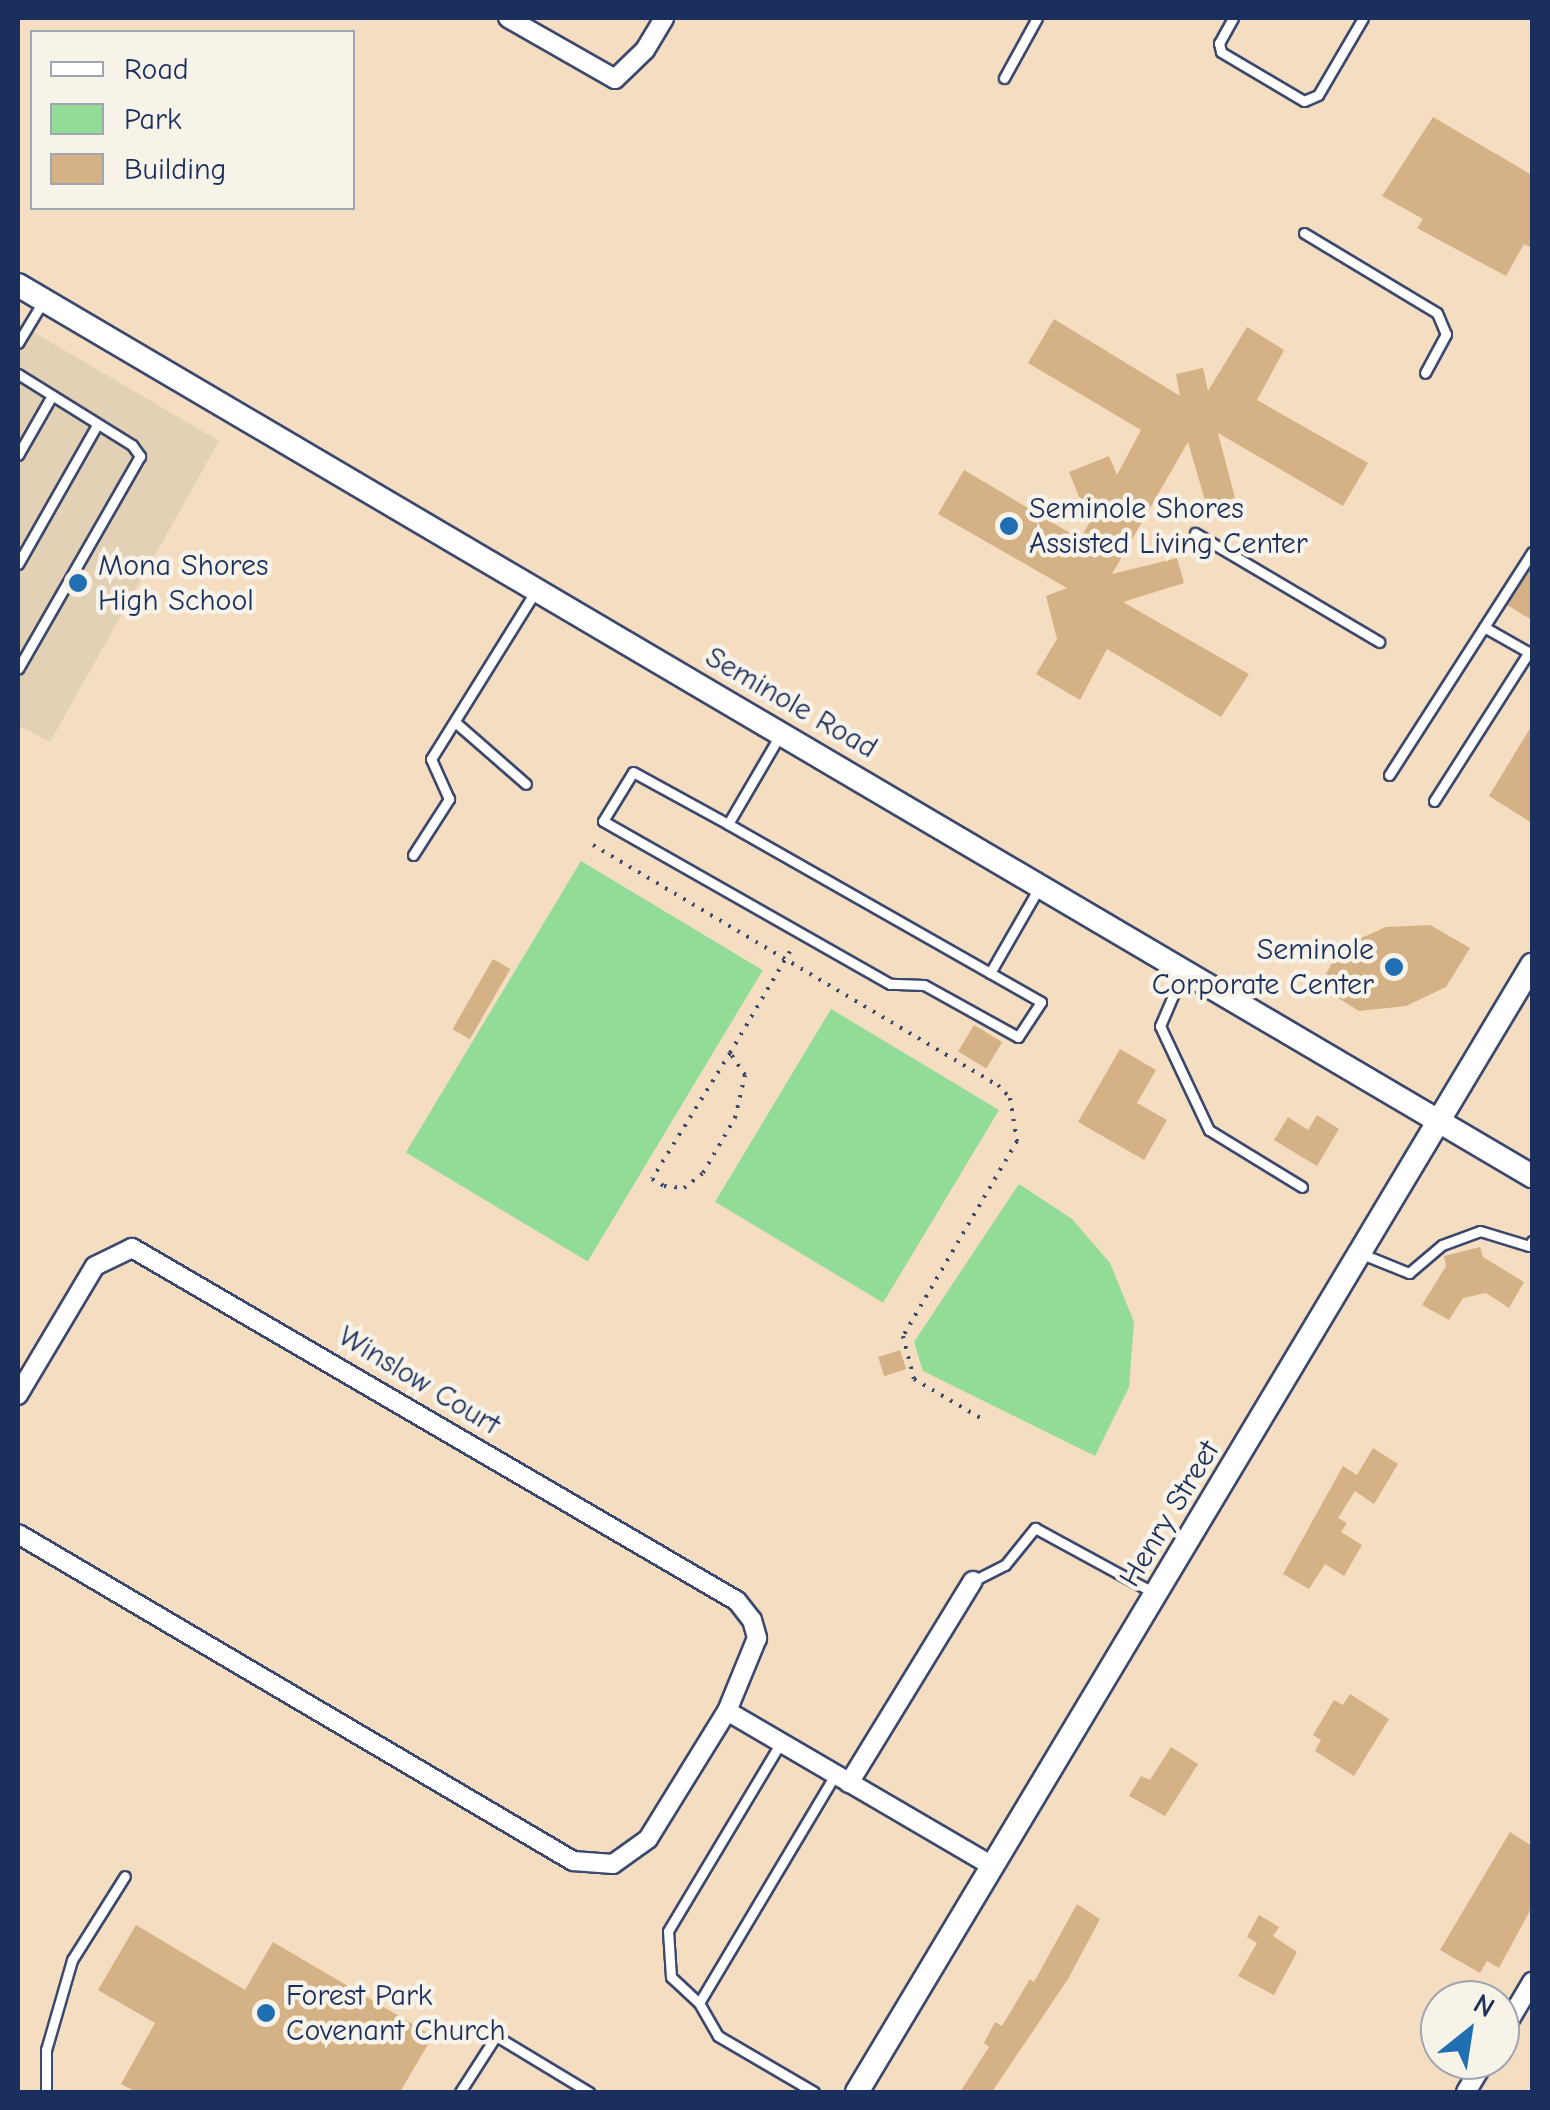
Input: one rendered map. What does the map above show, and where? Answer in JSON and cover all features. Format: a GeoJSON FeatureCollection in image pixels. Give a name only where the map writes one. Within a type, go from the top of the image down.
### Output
{"type":"FeatureCollection","features":[{"type":"Feature","properties":{"kind":"street"},"geometry":{"type":"LineString","coordinates":[[508,18],[614,79],[644,50],[664,18]]}},
{"type":"Feature","properties":{"kind":"street","name":"Seminole Road"},"geometry":{"type":"LineString","coordinates":[[18,285],[1440,1118],[1532,1176]]}},
{"type":"Feature","properties":{"kind":"street","name":"Henry Street"},"geometry":{"type":"LineString","coordinates":[[857,2092],[1532,964]]}},
{"type":"Feature","properties":{"kind":"street","name":"Winslow Court"},"geometry":{"type":"LineString","coordinates":[[18,1395],[96,1266],[132,1248],[153,1255],[737,1601],[757,1638],[727,1711],[648,1838],[614,1864],[573,1861],[18,1534]]}},
{"type":"Feature","properties":{"kind":"street"},"geometry":{"type":"LineString","coordinates":[[842,1779],[973,1581]]}},
{"type":"Feature","properties":{"kind":"street"},"geometry":{"type":"LineString","coordinates":[[727,1711],[991,1864]]}},
{"type":"Feature","properties":{"kind":"lane"},"geometry":{"type":"LineString","coordinates":[[1004,78],[1038,18]]}},
{"type":"Feature","properties":{"kind":"lane"},"geometry":{"type":"LineString","coordinates":[[1233,18],[1218,43],[1222,52],[1304,101],[1318,95],[1364,18]]}},
{"type":"Feature","properties":{"kind":"lane"},"geometry":{"type":"LineString","coordinates":[[1304,233],[1438,313],[1446,334],[1425,373]]}},
{"type":"Feature","properties":{"kind":"lane"},"geometry":{"type":"LineString","coordinates":[[18,342],[44,301]]}},
{"type":"Feature","properties":{"kind":"lane"},"geometry":{"type":"LineString","coordinates":[[18,374],[140,456],[18,670]]}},
{"type":"Feature","properties":{"kind":"lane"},"geometry":{"type":"LineString","coordinates":[[18,455],[50,399]]}},
{"type":"Feature","properties":{"kind":"lane"},"geometry":{"type":"LineString","coordinates":[[18,564],[98,425]]}},
{"type":"Feature","properties":{"kind":"lane"},"geometry":{"type":"LineString","coordinates":[[1195,533],[1379,642]]}},
{"type":"Feature","properties":{"kind":"lane"},"geometry":{"type":"LineString","coordinates":[[1389,775],[1532,552]]}},
{"type":"Feature","properties":{"kind":"lane"},"geometry":{"type":"LineString","coordinates":[[413,855],[448,800],[431,759],[536,590]]}},
{"type":"Feature","properties":{"kind":"lane"},"geometry":{"type":"LineString","coordinates":[[1434,801],[1531,654],[1484,628]]}},
{"type":"Feature","properties":{"kind":"lane"},"geometry":{"type":"LineString","coordinates":[[455,722],[526,784]]}},
{"type":"Feature","properties":{"kind":"lane"},"geometry":{"type":"LineString","coordinates":[[728,824],[781,732]]}},
{"type":"Feature","properties":{"kind":"lane"},"geometry":{"type":"LineString","coordinates":[[633,772],[728,824],[1041,1002],[1018,1038],[924,986],[890,984],[603,821],[633,772]]}},
{"type":"Feature","properties":{"kind":"lane"},"geometry":{"type":"LineString","coordinates":[[990,973],[1042,884]]}},
{"type":"Feature","properties":{"kind":"lane"},"geometry":{"type":"LineString","coordinates":[[1185,968],[1160,1026],[1209,1130],[1302,1187]]}},
{"type":"Feature","properties":{"kind":"lane"},"geometry":{"type":"LineString","coordinates":[[1360,1253],[1409,1273],[1442,1245],[1480,1231],[1529,1246],[1532,1242]]}},
{"type":"Feature","properties":{"kind":"lane"},"geometry":{"type":"LineString","coordinates":[[973,1581],[1005,1565],[1035,1528],[1157,1595]]}},
{"type":"Feature","properties":{"kind":"lane"},"geometry":{"type":"LineString","coordinates":[[781,1742],[668,1931],[671,1977],[699,2004],[718,2036],[814,2092]]}},
{"type":"Feature","properties":{"kind":"lane"},"geometry":{"type":"LineString","coordinates":[[699,2004],[842,1779]]}},
{"type":"Feature","properties":{"kind":"lane"},"geometry":{"type":"LineString","coordinates":[[46,2092],[46,2050],[72,1960],[125,1876]]}},
{"type":"Feature","properties":{"kind":"lane"},"geometry":{"type":"LineString","coordinates":[[460,2092],[496,2036],[589,2092]]}},
{"type":"Feature","properties":{"kind":"path"},"geometry":{"type":"LineString","coordinates":[[593,845],[998,1085],[1016,1112],[1017,1141],[903,1336],[914,1378],[982,1419]]}},
{"type":"Feature","properties":{"kind":"path"},"geometry":{"type":"LineString","coordinates":[[730,1053],[745,1076],[736,1118],[703,1173],[684,1188],[664,1186],[652,1179],[800,934]]}},
{"type":"Feature","properties":{"kind":"shaded area","name":"Mona Shores High School"},"geometry":{"type":"Polygon","coordinates":[[[18,323],[219,441],[50,742],[18,725],[18,323]]]}},
{"type":"Feature","properties":{"kind":"green space"},"geometry":{"type":"Polygon","coordinates":[[[581,861],[763,970],[588,1262],[406,1152],[581,861]]]}},
{"type":"Feature","properties":{"kind":"green space"},"geometry":{"type":"Polygon","coordinates":[[[831,1009],[999,1110],[883,1303],[715,1202],[831,1009]]]}},
{"type":"Feature","properties":{"kind":"green space"},"geometry":{"type":"Polygon","coordinates":[[[1019,1184],[1072,1219],[1110,1263],[1134,1322],[1129,1387],[1095,1456],[923,1371],[914,1342],[1019,1184]]]}},
{"type":"Feature","properties":{"kind":"building"},"geometry":{"type":"Polygon","coordinates":[[[1433,117],[1532,175],[1532,248],[1524,244],[1506,276],[1417,228],[1423,219],[1382,196],[1433,117]]]}},
{"type":"Feature","properties":{"kind":"building","name":"Seminole Shores Assisted Living Center"},"geometry":{"type":"Polygon","coordinates":[[[1054,319],[1180,396],[1176,374],[1203,368],[1208,391],[1247,327],[1284,350],[1257,400],[1368,463],[1343,506],[1218,433],[1235,498],[1206,504],[1188,442],[1112,574],[1177,558],[1184,583],[1123,602],[1249,674],[1221,717],[1107,649],[1080,700],[1036,674],[1057,639],[1046,596],[1067,588],[938,514],[964,470],[1080,539],[1098,508],[1079,497],[1069,472],[1109,456],[1117,475],[1141,430],[1028,363],[1054,319]]]}},
{"type":"Feature","properties":{"kind":"building"},"geometry":{"type":"Polygon","coordinates":[[[1532,566],[1532,620],[1507,605],[1532,566]]]}},
{"type":"Feature","properties":{"kind":"building"},"geometry":{"type":"Polygon","coordinates":[[[1532,725],[1532,823],[1489,796],[1532,725]]]}},
{"type":"Feature","properties":{"kind":"building","name":"Seminole Corporate Center"},"geometry":{"type":"Polygon","coordinates":[[[1430,925],[1470,948],[1446,987],[1406,1006],[1359,1011],[1319,986],[1341,947],[1386,927],[1430,925]]]}},
{"type":"Feature","properties":{"kind":"building"},"geometry":{"type":"Polygon","coordinates":[[[493,959],[510,969],[470,1039],[453,1029],[493,959]]]}},
{"type":"Feature","properties":{"kind":"building"},"geometry":{"type":"Polygon","coordinates":[[[974,1025],[1002,1042],[986,1069],[958,1052],[974,1025]]]}},
{"type":"Feature","properties":{"kind":"building"},"geometry":{"type":"Polygon","coordinates":[[[1120,1049],[1156,1070],[1137,1103],[1167,1120],[1144,1160],[1078,1122],[1120,1049]]]}},
{"type":"Feature","properties":{"kind":"building"},"geometry":{"type":"Polygon","coordinates":[[[1317,1115],[1339,1129],[1317,1166],[1274,1140],[1288,1117],[1308,1130],[1317,1115]]]}},
{"type":"Feature","properties":{"kind":"building"},"geometry":{"type":"Polygon","coordinates":[[[1480,1247],[1483,1257],[1524,1282],[1509,1308],[1486,1293],[1463,1298],[1449,1320],[1422,1305],[1446,1266],[1444,1256],[1480,1247]]]}},
{"type":"Feature","properties":{"kind":"building"},"geometry":{"type":"Polygon","coordinates":[[[900,1350],[906,1369],[884,1376],[878,1357],[900,1350]]]}},
{"type":"Feature","properties":{"kind":"building"},"geometry":{"type":"Polygon","coordinates":[[[1373,1448],[1398,1464],[1374,1504],[1355,1491],[1338,1518],[1347,1523],[1341,1532],[1362,1545],[1344,1576],[1325,1564],[1309,1589],[1283,1574],[1343,1466],[1357,1475],[1373,1448]]]}},
{"type":"Feature","properties":{"kind":"building"},"geometry":{"type":"Polygon","coordinates":[[[1350,1694],[1389,1719],[1354,1776],[1315,1751],[1321,1740],[1313,1735],[1334,1700],[1343,1705],[1350,1694]]]}},
{"type":"Feature","properties":{"kind":"building"},"geometry":{"type":"Polygon","coordinates":[[[1171,1747],[1198,1764],[1165,1816],[1129,1796],[1141,1776],[1150,1780],[1171,1747]]]}},
{"type":"Feature","properties":{"kind":"building"},"geometry":{"type":"Polygon","coordinates":[[[1510,1832],[1532,1846],[1532,1907],[1499,1968],[1487,1961],[1480,1973],[1440,1950],[1510,1832]]]}},
{"type":"Feature","properties":{"kind":"building"},"geometry":{"type":"Polygon","coordinates":[[[1077,1904],[1100,1919],[1068,1979],[992,2092],[960,2092],[989,2047],[984,2043],[995,2022],[1002,2026],[1030,1979],[1034,1982],[1077,1904]]]}},
{"type":"Feature","properties":{"kind":"building"},"geometry":{"type":"Polygon","coordinates":[[[1259,1915],[1279,1927],[1273,1936],[1297,1952],[1274,1995],[1238,1976],[1257,1943],[1247,1937],[1259,1915]]]}},
{"type":"Feature","properties":{"kind":"building","name":"Forest Park Covenant Church"},"geometry":{"type":"Polygon","coordinates":[[[136,1925],[245,1990],[273,1942],[433,2036],[400,2092],[136,2092],[121,2084],[155,2023],[98,1990],[136,1925]]]}},
{"type":"Feature","properties":{"kind":"place","name":"Seminole Shores Assisted Living Center"},"geometry":{"type":"Point","coordinates":[1009,526]}},
{"type":"Feature","properties":{"kind":"place","name":"Mona Shores High School"},"geometry":{"type":"Point","coordinates":[78,583]}},
{"type":"Feature","properties":{"kind":"place","name":"Seminole Corporate Center"},"geometry":{"type":"Point","coordinates":[1394,967]}},
{"type":"Feature","properties":{"kind":"place","name":"Forest Park Covenant Church"},"geometry":{"type":"Point","coordinates":[266,2013]}}]}
